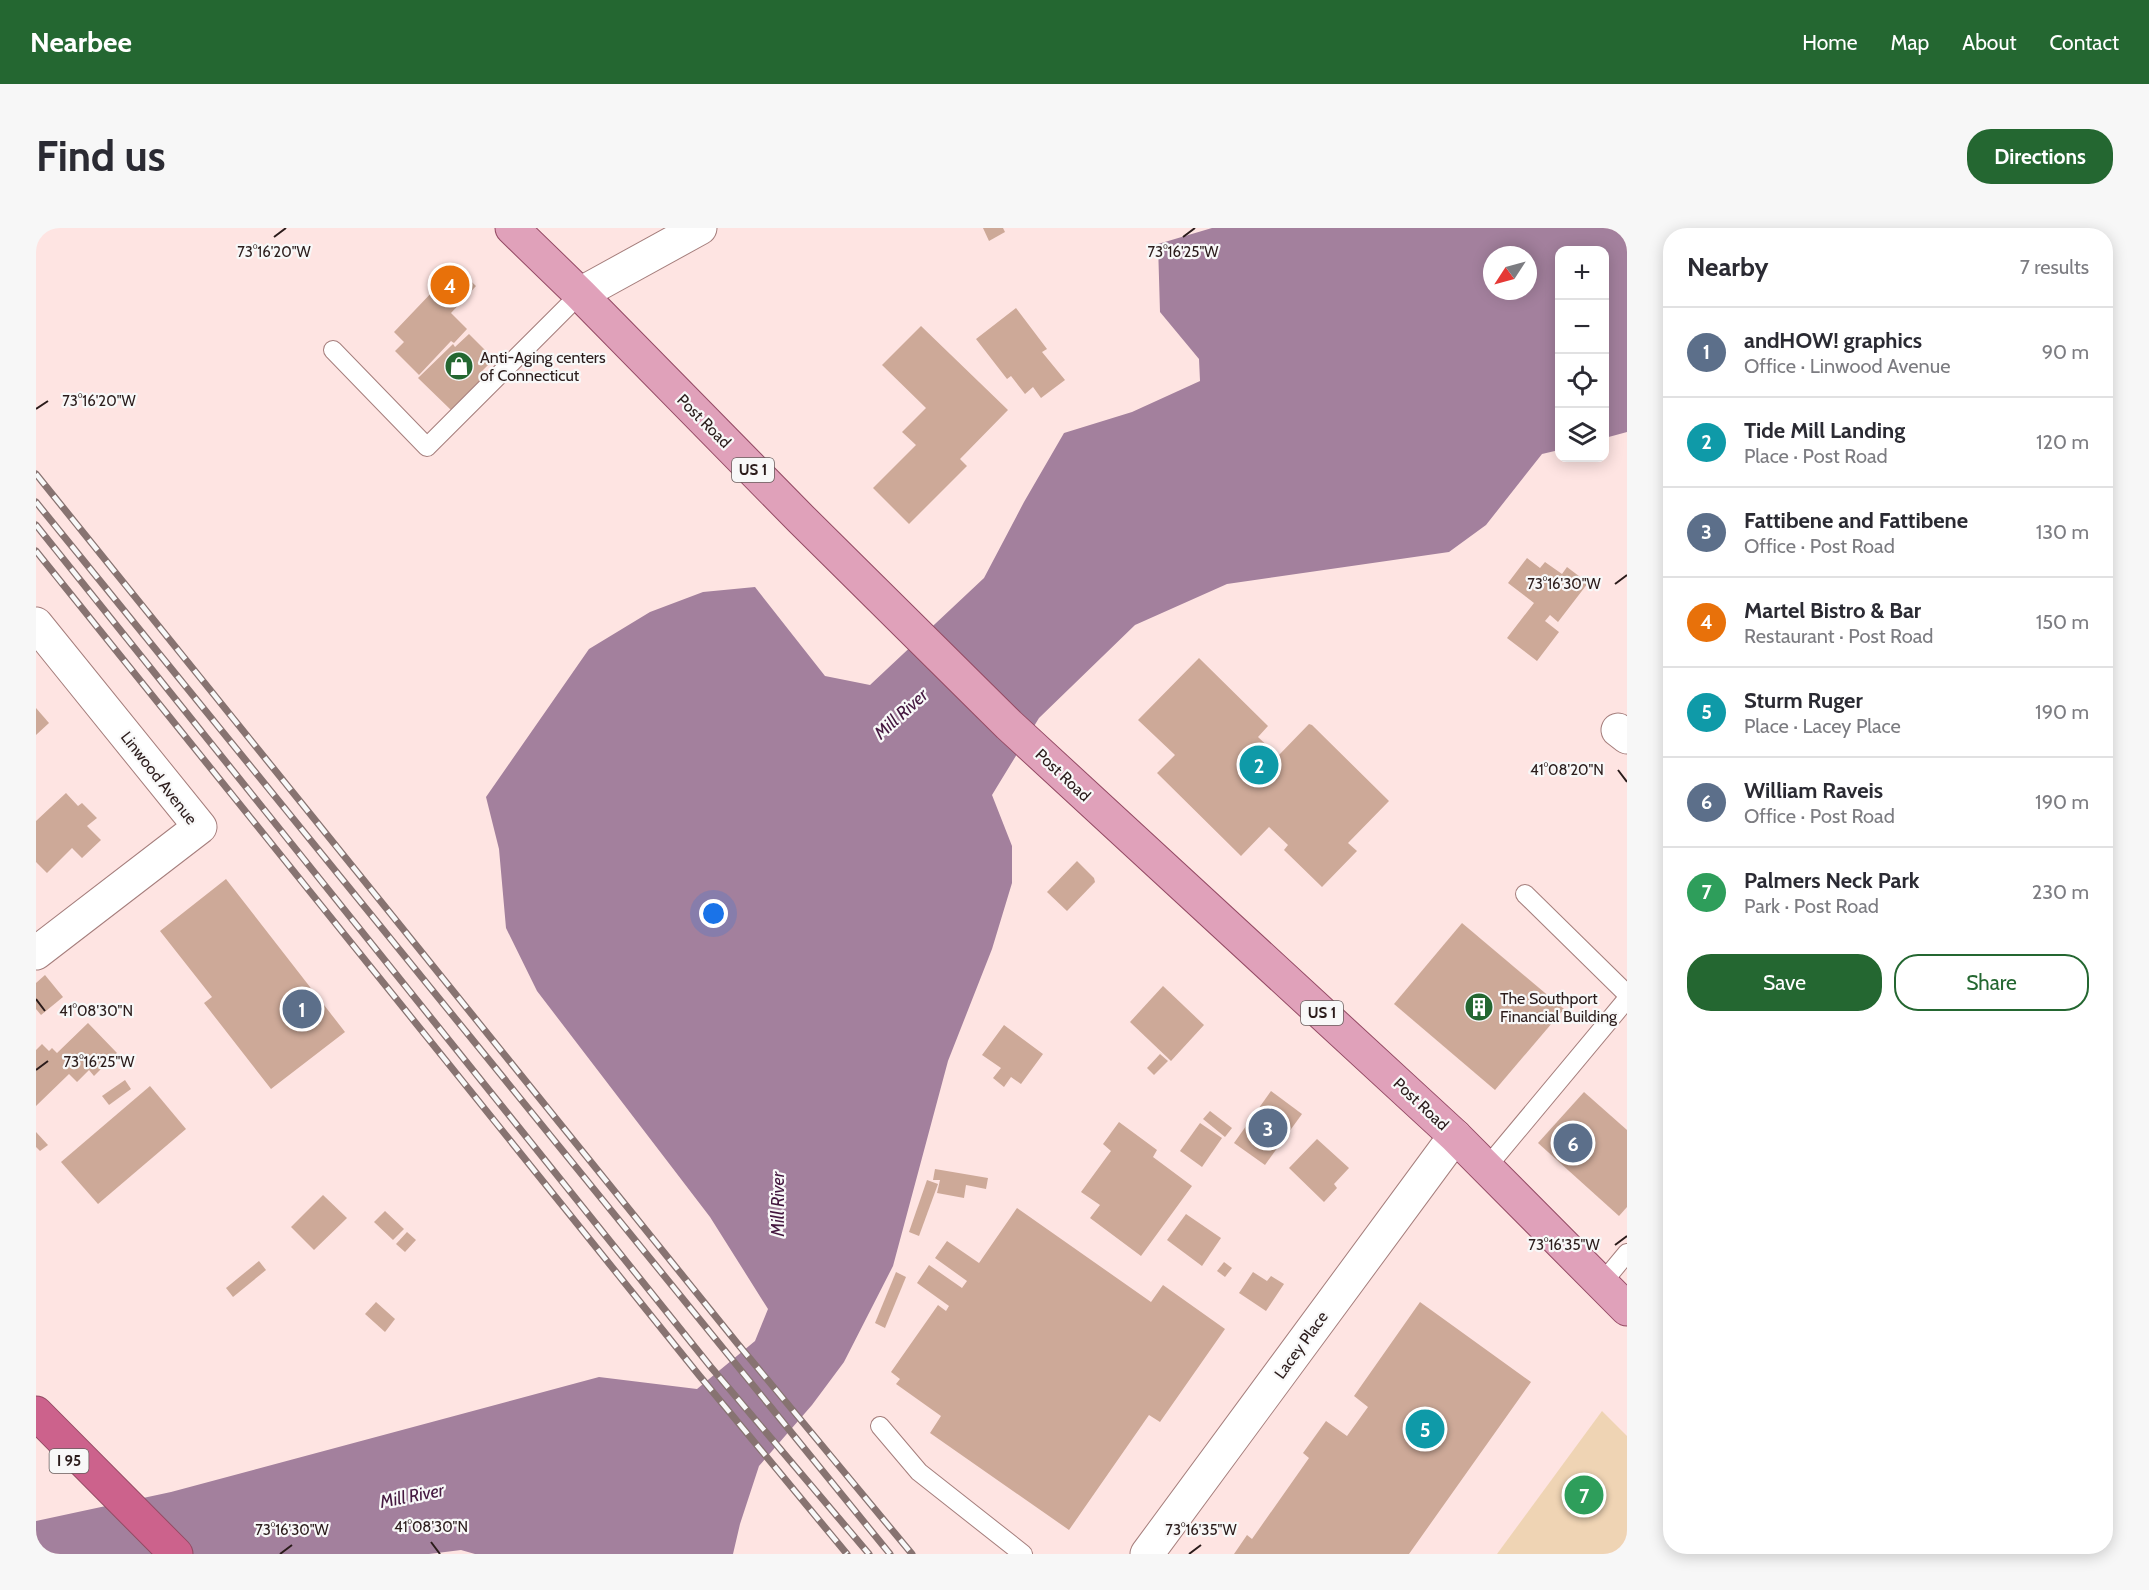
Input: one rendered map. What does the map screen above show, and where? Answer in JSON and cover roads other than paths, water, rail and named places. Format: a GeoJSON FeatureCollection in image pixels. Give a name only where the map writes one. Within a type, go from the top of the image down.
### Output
{"type":"FeatureCollection","features":[{"type":"Feature","properties":{"kind":"highway"},"geometry":{"type":"LineString","coordinates":[[36,1413],[112,1499],[176,1554]]}},
{"type":"Feature","properties":{"kind":"highway","name":"I 95"},"geometry":{"type":"LineString","coordinates":[[36,1422],[112,1499],[146,1554]]}},
{"type":"Feature","properties":{"kind":"main road","name":"Post Road"},"geometry":{"type":"LineString","coordinates":[[512,228],[927,645],[1010,725],[1455,1136],[1627,1309]]}},
{"type":"Feature","properties":{"kind":"street"},"geometry":{"type":"LineString","coordinates":[[580,294],[700,228]]}},
{"type":"Feature","properties":{"kind":"street","name":"Linwood Avenue"},"geometry":{"type":"LineString","coordinates":[[36,624],[200,826],[36,954]]}},
{"type":"Feature","properties":{"kind":"street","name":"Lacey Place"},"geometry":{"type":"LineString","coordinates":[[1147,1554],[1455,1136]]}},
{"type":"Feature","properties":{"kind":"lane"},"geometry":{"type":"LineString","coordinates":[[333,350],[427,447],[580,294]]}},
{"type":"Feature","properties":{"kind":"lane"},"geometry":{"type":"LineString","coordinates":[[1487,1167],[1627,997],[1525,894]]}},
{"type":"Feature","properties":{"kind":"lane"},"geometry":{"type":"LineString","coordinates":[[1602,1283],[1627,1253]]}},
{"type":"Feature","properties":{"kind":"lane"},"geometry":{"type":"LineString","coordinates":[[880,1426],[919,1472],[1023,1554]]}},
{"type":"Feature","properties":{"kind":"water","name":"Mill River"},"geometry":{"type":"Polygon","coordinates":[[[1212,228],[1627,228],[1627,432],[1609,437],[1609,246],[1555,246],[1555,451],[1542,454],[1486,525],[1449,552],[1227,584],[1135,625],[1039,718],[992,795],[1012,846],[1012,883],[992,949],[948,1061],[893,1266],[844,1362],[812,1405],[759,1466],[733,1554],[475,1554],[461,1550],[429,1554],[36,1554],[36,1521],[171,1492],[599,1377],[697,1389],[755,1341],[768,1309],[710,1217],[537,991],[506,928],[499,849],[486,797],[589,649],[650,612],[703,592],[755,587],[825,676],[870,685],[984,578],[1064,433],[1132,412],[1200,381],[1199,359],[1160,312],[1158,244],[1212,228]]]}},
{"type":"Feature","properties":{"kind":"railway"},"geometry":{"type":"LineString","coordinates":[[36,474],[737,1343],[912,1554]]}},
{"type":"Feature","properties":{"kind":"railway"},"geometry":{"type":"LineString","coordinates":[[36,502],[890,1554]]}},
{"type":"Feature","properties":{"kind":"railway"},"geometry":{"type":"LineString","coordinates":[[36,525],[710,1366],[869,1554]]}},
{"type":"Feature","properties":{"kind":"railway"},"geometry":{"type":"LineString","coordinates":[[36,551],[698,1374],[847,1554]]}},
{"type":"Feature","properties":{"kind":"place","name":"Martel Bistro & Bar"},"geometry":{"type":"Point","coordinates":[450,285]}},
{"type":"Feature","properties":{"kind":"place","name":"Anti-Aging centers of Connecticut"},"geometry":{"type":"Point","coordinates":[459,366]}},
{"type":"Feature","properties":{"kind":"place","name":"Tide Mill Landing"},"geometry":{"type":"Point","coordinates":[1259,765]}},
{"type":"Feature","properties":{"kind":"place","name":"The Southport Financial Building"},"geometry":{"type":"Point","coordinates":[1479,1007]}},
{"type":"Feature","properties":{"kind":"place","name":"andHOW! graphics"},"geometry":{"type":"Point","coordinates":[302,1009]}},
{"type":"Feature","properties":{"kind":"place","name":"Fattibene and Fattibene"},"geometry":{"type":"Point","coordinates":[1268,1128]}},
{"type":"Feature","properties":{"kind":"place","name":"William Raveis"},"geometry":{"type":"Point","coordinates":[1573,1143]}},
{"type":"Feature","properties":{"kind":"place","name":"Sturm Ruger"},"geometry":{"type":"Point","coordinates":[1425,1429]}},
{"type":"Feature","properties":{"kind":"place","name":"Palmers Neck Park"},"geometry":{"type":"Point","coordinates":[1584,1495]}}]}
